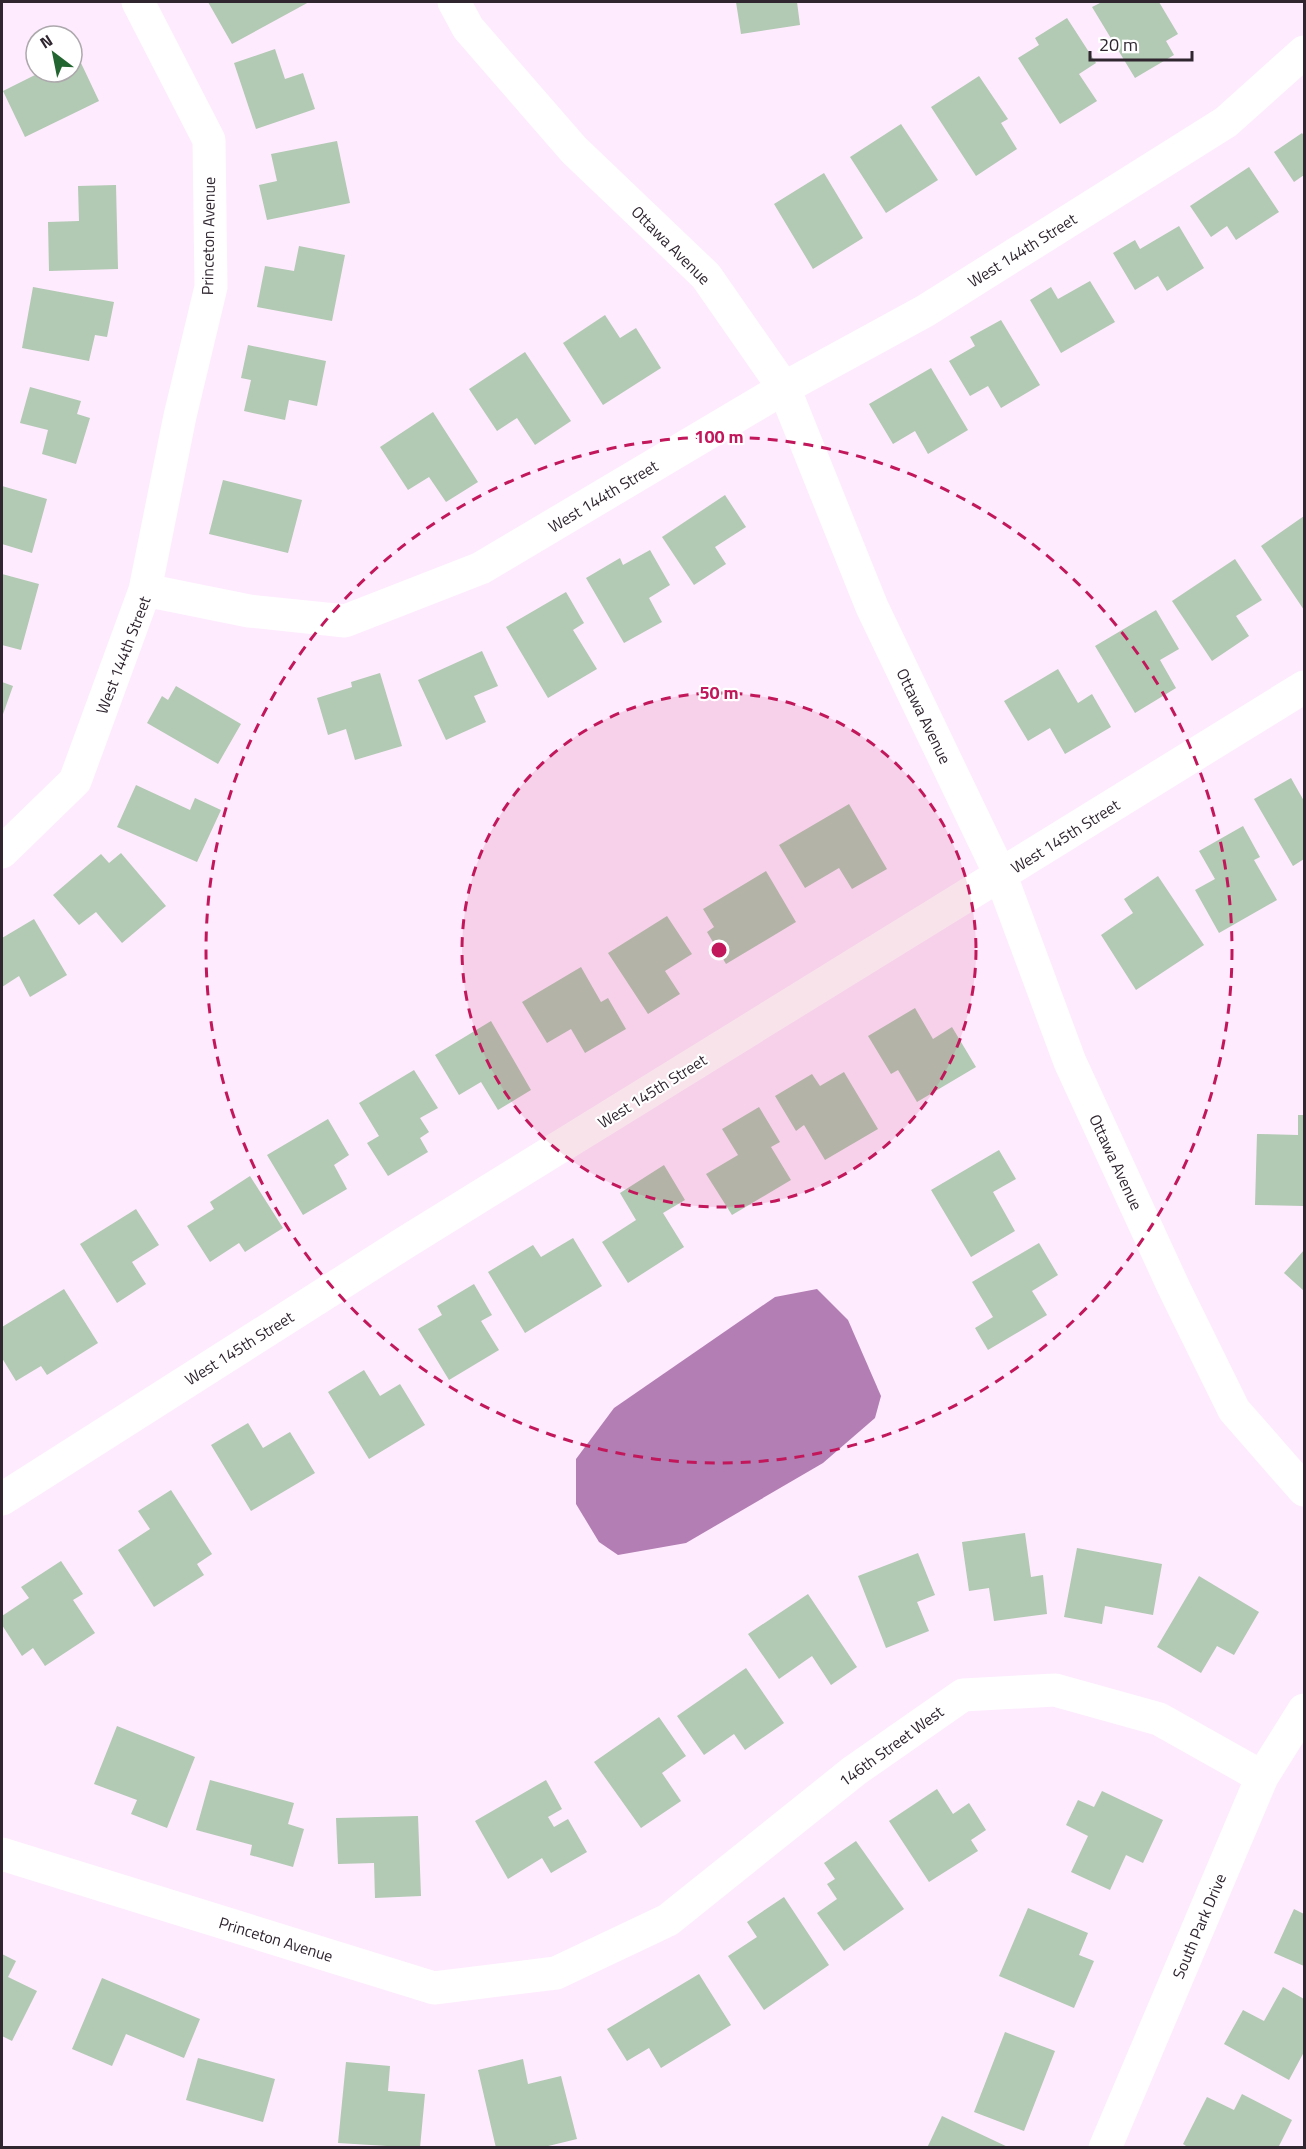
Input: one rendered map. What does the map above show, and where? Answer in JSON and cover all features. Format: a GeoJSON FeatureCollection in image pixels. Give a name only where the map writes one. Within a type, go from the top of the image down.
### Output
{"type":"FeatureCollection","features":[{"type":"Feature","properties":{"kind":"street","name":"Princeton Avenue"},"geometry":{"type":"LineString","coordinates":[[138,2],[209,140],[211,287],[180,416],[145,590]]}},
{"type":"Feature","properties":{"kind":"street","name":"Ottawa Avenue"},"geometry":{"type":"LineString","coordinates":[[454,2],[468,28],[574,150],[706,276],[784,388],[872,608],[1001,876],[1070,1062],[1174,1288],[1234,1410],[1305,1490]]}},
{"type":"Feature","properties":{"kind":"street","name":"West 144th Street"},"geometry":{"type":"LineString","coordinates":[[2,852],[75,781],[145,590],[249,611],[345,621],[481,568],[784,388],[925,311],[1226,122],[1305,52]]}},
{"type":"Feature","properties":{"kind":"street","name":"West 145th Street"},"geometry":{"type":"LineString","coordinates":[[2,1499],[396,1248],[1305,687]]}},
{"type":"Feature","properties":{"kind":"street","name":"146th Street West"},"geometry":{"type":"LineString","coordinates":[[556,1973],[668,1920],[854,1771],[963,1695],[1055,1690],[1159,1719],[1262,1777]]}},
{"type":"Feature","properties":{"kind":"street","name":"South Park Drive"},"geometry":{"type":"LineString","coordinates":[[1105,2148],[1262,1777],[1305,1710]]}},
{"type":"Feature","properties":{"kind":"street","name":"Princeton Avenue"},"geometry":{"type":"LineString","coordinates":[[2,1854],[435,1988],[556,1973]]}},
{"type":"Feature","properties":{"kind":"shaded area"},"geometry":{"type":"Polygon","coordinates":[[[817,1289],[848,1320],[881,1396],[875,1418],[823,1463],[686,1543],[618,1555],[599,1542],[576,1504],[576,1459],[614,1408],[775,1297],[817,1289]]]}},
{"type":"Feature","properties":{"kind":"building"},"geometry":{"type":"Polygon","coordinates":[[[208,2],[309,2],[232,44],[208,2]]]}},
{"type":"Feature","properties":{"kind":"building"},"geometry":{"type":"Polygon","coordinates":[[[736,2],[797,2],[800,25],[741,34],[736,2]]]}},
{"type":"Feature","properties":{"kind":"building"},"geometry":{"type":"Polygon","coordinates":[[[1102,2],[1159,2],[1178,34],[1166,41],[1174,55],[1135,78],[1092,7],[1102,2]]]}},
{"type":"Feature","properties":{"kind":"building"},"geometry":{"type":"Polygon","coordinates":[[[1067,18],[1096,63],[1079,74],[1097,101],[1060,124],[1018,58],[1039,45],[1035,38],[1067,18]]]}},
{"type":"Feature","properties":{"kind":"building"},"geometry":{"type":"Polygon","coordinates":[[[275,49],[285,79],[303,73],[315,109],[256,129],[234,63],[275,49]]]}},
{"type":"Feature","properties":{"kind":"building"},"geometry":{"type":"Polygon","coordinates":[[[84,69],[99,101],[25,137],[3,91],[24,80],[24,84],[84,84],[84,69]]]}},
{"type":"Feature","properties":{"kind":"building"},"geometry":{"type":"Polygon","coordinates":[[[979,76],[1008,119],[1001,123],[1017,149],[976,176],[931,107],[979,76]]]}},
{"type":"Feature","properties":{"kind":"building"},"geometry":{"type":"Polygon","coordinates":[[[901,124],[938,180],[886,213],[850,157],[901,124]]]}},
{"type":"Feature","properties":{"kind":"building"},"geometry":{"type":"Polygon","coordinates":[[[1302,133],[1304,136],[1304,175],[1294,182],[1274,152],[1302,133]]]}},
{"type":"Feature","properties":{"kind":"building"},"geometry":{"type":"Polygon","coordinates":[[[337,141],[350,203],[267,220],[259,185],[277,181],[271,154],[337,141]]]}},
{"type":"Feature","properties":{"kind":"building"},"geometry":{"type":"Polygon","coordinates":[[[1249,167],[1279,212],[1236,240],[1227,226],[1211,237],[1190,206],[1249,167]]]}},
{"type":"Feature","properties":{"kind":"building"},"geometry":{"type":"Polygon","coordinates":[[[824,173],[863,238],[813,269],[774,204],[824,173]]]}},
{"type":"Feature","properties":{"kind":"building"},"geometry":{"type":"Polygon","coordinates":[[[116,185],[118,269],[49,271],[48,222],[79,221],[78,186],[116,185]]]}},
{"type":"Feature","properties":{"kind":"building"},"geometry":{"type":"Polygon","coordinates":[[[1179,226],[1204,268],[1167,291],[1158,276],[1135,290],[1113,253],[1135,240],[1140,249],[1179,226]]]}},
{"type":"Feature","properties":{"kind":"building"},"geometry":{"type":"Polygon","coordinates":[[[299,246],[345,255],[332,321],[257,307],[265,266],[294,271],[299,246]]]}},
{"type":"Feature","properties":{"kind":"building"},"geometry":{"type":"Polygon","coordinates":[[[1090,281],[1115,322],[1061,353],[1030,300],[1051,287],[1058,299],[1090,281]]]}},
{"type":"Feature","properties":{"kind":"building"},"geometry":{"type":"Polygon","coordinates":[[[33,287],[114,302],[107,337],[95,335],[89,361],[22,348],[33,287]]]}},
{"type":"Feature","properties":{"kind":"building"},"geometry":{"type":"Polygon","coordinates":[[[605,315],[620,338],[636,328],[661,368],[603,405],[563,343],[605,315]]]}},
{"type":"Feature","properties":{"kind":"building"},"geometry":{"type":"Polygon","coordinates":[[[1001,320],[1040,385],[1001,408],[988,386],[970,396],[949,361],[975,346],[970,337],[1001,320]]]}},
{"type":"Feature","properties":{"kind":"building"},"geometry":{"type":"Polygon","coordinates":[[[248,345],[326,361],[317,406],[289,400],[285,420],[244,411],[251,380],[241,378],[248,345]]]}},
{"type":"Feature","properties":{"kind":"building"},"geometry":{"type":"Polygon","coordinates":[[[525,352],[571,421],[535,445],[517,418],[497,431],[469,389],[525,352]]]}},
{"type":"Feature","properties":{"kind":"building"},"geometry":{"type":"Polygon","coordinates":[[[931,368],[968,430],[928,454],[915,431],[893,444],[869,404],[931,368]]]}},
{"type":"Feature","properties":{"kind":"building"},"geometry":{"type":"Polygon","coordinates":[[[30,387],[81,401],[77,414],[90,418],[76,464],[42,454],[48,430],[20,423],[30,387]]]}},
{"type":"Feature","properties":{"kind":"building"},"geometry":{"type":"Polygon","coordinates":[[[433,412],[478,482],[446,502],[429,477],[408,490],[380,447],[433,412]]]}},
{"type":"Feature","properties":{"kind":"building"},"geometry":{"type":"Polygon","coordinates":[[[223,480],[302,500],[288,553],[209,534],[223,480]]]}},
{"type":"Feature","properties":{"kind":"building"},"geometry":{"type":"Polygon","coordinates":[[[2,486],[47,499],[32,553],[2,544],[2,486]]]}},
{"type":"Feature","properties":{"kind":"building"},"geometry":{"type":"Polygon","coordinates":[[[725,495],[746,527],[715,547],[726,564],[694,585],[662,537],[725,495]]]}},
{"type":"Feature","properties":{"kind":"building"},"geometry":{"type":"Polygon","coordinates":[[[1304,516],[1304,610],[1261,546],[1304,516]]]}},
{"type":"Feature","properties":{"kind":"building"},"geometry":{"type":"Polygon","coordinates":[[[650,550],[670,585],[649,598],[662,622],[624,643],[586,578],[620,558],[623,565],[650,550]]]}},
{"type":"Feature","properties":{"kind":"building"},"geometry":{"type":"Polygon","coordinates":[[[1235,559],[1262,600],[1236,616],[1249,636],[1212,661],[1172,601],[1235,559]]]}},
{"type":"Feature","properties":{"kind":"building"},"geometry":{"type":"Polygon","coordinates":[[[2,574],[39,584],[21,650],[2,645],[2,574]]]}},
{"type":"Feature","properties":{"kind":"building"},"geometry":{"type":"Polygon","coordinates":[[[566,592],[584,623],[573,630],[597,669],[548,698],[506,627],[566,592]]]}},
{"type":"Feature","properties":{"kind":"building"},"geometry":{"type":"Polygon","coordinates":[[[1156,610],[1179,649],[1160,660],[1176,688],[1135,713],[1095,646],[1156,610]]]}},
{"type":"Feature","properties":{"kind":"building"},"geometry":{"type":"Polygon","coordinates":[[[482,651],[498,686],[474,696],[486,722],[446,740],[418,680],[482,651]]]}},
{"type":"Feature","properties":{"kind":"building"},"geometry":{"type":"Polygon","coordinates":[[[1058,669],[1078,703],[1092,694],[1111,727],[1065,754],[1050,728],[1028,741],[1004,701],[1058,669]]]}},
{"type":"Feature","properties":{"kind":"building"},"geometry":{"type":"Polygon","coordinates":[[[380,673],[402,746],[355,760],[346,729],[328,735],[317,698],[352,687],[351,682],[380,673]]]}},
{"type":"Feature","properties":{"kind":"building"},"geometry":{"type":"Polygon","coordinates":[[[2,682],[13,686],[2,717],[2,682]]]}},
{"type":"Feature","properties":{"kind":"building"},"geometry":{"type":"Polygon","coordinates":[[[176,686],[241,724],[218,764],[147,723],[162,696],[168,700],[176,686]]]}},
{"type":"Feature","properties":{"kind":"building"},"geometry":{"type":"Polygon","coordinates":[[[1291,778],[1304,801],[1304,859],[1293,866],[1254,799],[1291,778]]]}},
{"type":"Feature","properties":{"kind":"building"},"geometry":{"type":"Polygon","coordinates":[[[136,785],[190,810],[195,798],[221,810],[197,862],[117,827],[136,785]]]}},
{"type":"Feature","properties":{"kind":"building"},"geometry":{"type":"Polygon","coordinates":[[[849,804],[887,869],[852,889],[839,868],[805,888],[779,845],[849,804]]]}},
{"type":"Feature","properties":{"kind":"building"},"geometry":{"type":"Polygon","coordinates":[[[1243,826],[1260,857],[1254,860],[1277,900],[1219,933],[1195,890],[1215,879],[1199,851],[1243,826]]]}},
{"type":"Feature","properties":{"kind":"building"},"geometry":{"type":"Polygon","coordinates":[[[121,853],[166,906],[122,943],[96,912],[79,925],[53,895],[101,854],[109,863],[121,853]]]}},
{"type":"Feature","properties":{"kind":"building"},"geometry":{"type":"Polygon","coordinates":[[[766,871],[796,922],[726,964],[707,932],[714,927],[703,909],[766,871]]]}},
{"type":"Feature","properties":{"kind":"building"},"geometry":{"type":"Polygon","coordinates":[[[1158,876],[1204,945],[1136,990],[1101,935],[1133,913],[1124,899],[1158,876]]]}},
{"type":"Feature","properties":{"kind":"building"},"geometry":{"type":"Polygon","coordinates":[[[667,916],[692,954],[665,971],[680,994],[648,1014],[608,953],[667,916]]]}},
{"type":"Feature","properties":{"kind":"building"},"geometry":{"type":"Polygon","coordinates":[[[34,919],[67,975],[30,997],[19,976],[2,987],[2,938],[34,919]]]}},
{"type":"Feature","properties":{"kind":"building"},"geometry":{"type":"Polygon","coordinates":[[[581,967],[601,1002],[608,998],[626,1029],[585,1053],[571,1029],[547,1043],[522,1002],[581,967]]]}},
{"type":"Feature","properties":{"kind":"building"},"geometry":{"type":"Polygon","coordinates":[[[915,1008],[933,1039],[952,1027],[976,1067],[917,1102],[898,1070],[891,1074],[868,1036],[915,1008]]]}},
{"type":"Feature","properties":{"kind":"building"},"geometry":{"type":"Polygon","coordinates":[[[491,1021],[531,1090],[498,1110],[481,1082],[459,1095],[435,1055],[491,1021]]]}},
{"type":"Feature","properties":{"kind":"building"},"geometry":{"type":"Polygon","coordinates":[[[414,1070],[438,1108],[420,1118],[429,1132],[420,1138],[428,1152],[388,1176],[367,1143],[379,1136],[359,1103],[414,1070]]]}},
{"type":"Feature","properties":{"kind":"building"},"geometry":{"type":"Polygon","coordinates":[[[844,1072],[878,1129],[825,1160],[804,1125],[796,1131],[775,1096],[812,1074],[820,1086],[844,1072]]]}},
{"type":"Feature","properties":{"kind":"building"},"geometry":{"type":"Polygon","coordinates":[[[759,1107],[780,1142],[771,1147],[791,1180],[732,1215],[706,1174],[738,1155],[722,1129],[759,1107]]]}},
{"type":"Feature","properties":{"kind":"building"},"geometry":{"type":"Polygon","coordinates":[[[1298,1115],[1304,1115],[1304,1206],[1255,1205],[1257,1134],[1298,1135],[1298,1115]]]}},
{"type":"Feature","properties":{"kind":"building"},"geometry":{"type":"Polygon","coordinates":[[[328,1119],[349,1155],[334,1165],[347,1189],[303,1215],[267,1155],[328,1119]]]}},
{"type":"Feature","properties":{"kind":"building"},"geometry":{"type":"Polygon","coordinates":[[[999,1150],[1016,1179],[993,1192],[1015,1231],[971,1257],[931,1190],[999,1150]]]}},
{"type":"Feature","properties":{"kind":"building"},"geometry":{"type":"Polygon","coordinates":[[[664,1165],[685,1200],[663,1213],[684,1247],[628,1283],[602,1242],[636,1220],[620,1193],[664,1165]]]}},
{"type":"Feature","properties":{"kind":"building"},"geometry":{"type":"Polygon","coordinates":[[[250,1176],[283,1228],[245,1252],[239,1243],[210,1262],[187,1226],[214,1209],[210,1202],[250,1176]]]}},
{"type":"Feature","properties":{"kind":"building"},"geometry":{"type":"Polygon","coordinates":[[[136,1209],[159,1245],[132,1262],[146,1284],[117,1303],[80,1244],[136,1209]]]}},
{"type":"Feature","properties":{"kind":"building"},"geometry":{"type":"Polygon","coordinates":[[[573,1238],[602,1286],[525,1333],[488,1272],[533,1245],[541,1257],[573,1238]]]}},
{"type":"Feature","properties":{"kind":"building"},"geometry":{"type":"Polygon","coordinates":[[[1039,1243],[1058,1275],[1032,1291],[1047,1315],[988,1350],[975,1328],[993,1317],[972,1282],[1039,1243]]]}},
{"type":"Feature","properties":{"kind":"building"},"geometry":{"type":"Polygon","coordinates":[[[1304,1250],[1304,1291],[1284,1273],[1304,1250]]]}},
{"type":"Feature","properties":{"kind":"building"},"geometry":{"type":"Polygon","coordinates":[[[474,1284],[492,1315],[481,1321],[499,1350],[449,1380],[418,1329],[442,1315],[437,1306],[474,1284]]]}},
{"type":"Feature","properties":{"kind":"building"},"geometry":{"type":"Polygon","coordinates":[[[64,1289],[98,1343],[47,1375],[41,1366],[16,1381],[2,1358],[2,1327],[64,1289]]]}},
{"type":"Feature","properties":{"kind":"building"},"geometry":{"type":"Polygon","coordinates":[[[364,1370],[380,1396],[400,1384],[425,1425],[369,1459],[328,1392],[364,1370]]]}},
{"type":"Feature","properties":{"kind":"building"},"geometry":{"type":"Polygon","coordinates":[[[248,1423],[263,1448],[290,1432],[315,1473],[251,1511],[211,1445],[248,1423]]]}},
{"type":"Feature","properties":{"kind":"building"},"geometry":{"type":"Polygon","coordinates":[[[171,1490],[212,1554],[197,1564],[204,1575],[154,1607],[118,1550],[150,1529],[138,1511],[171,1490]]]}},
{"type":"Feature","properties":{"kind":"building"},"geometry":{"type":"Polygon","coordinates":[[[1025,1533],[1031,1577],[1043,1575],[1047,1614],[994,1621],[989,1588],[969,1591],[962,1542],[1025,1533]]]}},
{"type":"Feature","properties":{"kind":"building"},"geometry":{"type":"Polygon","coordinates":[[[1077,1548],[1162,1564],[1153,1615],[1105,1606],[1102,1624],[1064,1617],[1077,1548]]]}},
{"type":"Feature","properties":{"kind":"building"},"geometry":{"type":"Polygon","coordinates":[[[918,1553],[935,1595],[917,1602],[929,1631],[886,1648],[858,1576],[918,1553]]]}},
{"type":"Feature","properties":{"kind":"building"},"geometry":{"type":"Polygon","coordinates":[[[61,1561],[83,1594],[73,1600],[95,1633],[45,1666],[33,1648],[22,1656],[2,1625],[2,1616],[29,1598],[21,1587],[61,1561]]]}},
{"type":"Feature","properties":{"kind":"building"},"geometry":{"type":"Polygon","coordinates":[[[1199,1576],[1259,1612],[1234,1655],[1217,1646],[1201,1673],[1157,1647],[1199,1576]]]}},
{"type":"Feature","properties":{"kind":"building"},"geometry":{"type":"Polygon","coordinates":[[[808,1594],[857,1667],[831,1685],[812,1656],[779,1679],[748,1634],[808,1594]]]}},
{"type":"Feature","properties":{"kind":"building"},"geometry":{"type":"Polygon","coordinates":[[[746,1668],[784,1723],[745,1750],[734,1734],[704,1755],[677,1716],[746,1668]]]}},
{"type":"Feature","properties":{"kind":"building"},"geometry":{"type":"Polygon","coordinates":[[[659,1717],[686,1756],[662,1773],[681,1801],[641,1828],[594,1762],[659,1717]]]}},
{"type":"Feature","properties":{"kind":"building"},"geometry":{"type":"Polygon","coordinates":[[[117,1726],[195,1757],[167,1828],[131,1814],[137,1800],[94,1784],[117,1726]]]}},
{"type":"Feature","properties":{"kind":"building"},"geometry":{"type":"Polygon","coordinates":[[[210,1780],[294,1803],[288,1824],[304,1829],[293,1867],[250,1855],[252,1845],[196,1830],[210,1780]]]}},
{"type":"Feature","properties":{"kind":"building"},"geometry":{"type":"Polygon","coordinates":[[[546,1780],[562,1809],[548,1817],[554,1827],[568,1819],[587,1852],[551,1873],[542,1858],[508,1879],[475,1821],[546,1780]]]}},
{"type":"Feature","properties":{"kind":"building"},"geometry":{"type":"Polygon","coordinates":[[[937,1789],[953,1814],[969,1803],[986,1830],[971,1840],[978,1851],[929,1882],[889,1821],[937,1789]]]}},
{"type":"Feature","properties":{"kind":"building"},"geometry":{"type":"Polygon","coordinates":[[[1102,1791],[1163,1820],[1143,1863],[1126,1855],[1110,1890],[1071,1872],[1088,1836],[1066,1825],[1078,1800],[1094,1807],[1102,1791]]]}},
{"type":"Feature","properties":{"kind":"building"},"geometry":{"type":"Polygon","coordinates":[[[418,1816],[421,1896],[375,1898],[374,1863],[338,1864],[336,1818],[418,1816]]]}},
{"type":"Feature","properties":{"kind":"building"},"geometry":{"type":"Polygon","coordinates":[[[856,1841],[904,1909],[844,1951],[817,1913],[837,1899],[827,1884],[835,1879],[824,1863],[856,1841]]]}},
{"type":"Feature","properties":{"kind":"building"},"geometry":{"type":"Polygon","coordinates":[[[784,1897],[829,1965],[764,2010],[728,1956],[757,1937],[747,1922],[784,1897]]]}},
{"type":"Feature","properties":{"kind":"building"},"geometry":{"type":"Polygon","coordinates":[[[1028,1908],[1088,1933],[1079,1955],[1094,1961],[1074,2008],[999,1976],[1028,1908]]]}},
{"type":"Feature","properties":{"kind":"building"},"geometry":{"type":"Polygon","coordinates":[[[1294,1909],[1304,1914],[1304,1966],[1274,1953],[1294,1909]]]}},
{"type":"Feature","properties":{"kind":"building"},"geometry":{"type":"Polygon","coordinates":[[[2,1954],[16,1961],[8,1977],[37,1991],[12,2041],[2,2036],[2,1954]]]}},
{"type":"Feature","properties":{"kind":"building"},"geometry":{"type":"Polygon","coordinates":[[[699,1974],[731,2025],[661,2068],[649,2048],[627,2061],[607,2029],[699,1974]]]}},
{"type":"Feature","properties":{"kind":"building"},"geometry":{"type":"Polygon","coordinates":[[[102,1978],[200,2019],[184,2058],[126,2034],[112,2066],[72,2049],[102,1978]]]}},
{"type":"Feature","properties":{"kind":"building"},"geometry":{"type":"Polygon","coordinates":[[[1283,1987],[1304,1999],[1304,2052],[1289,2080],[1224,2044],[1243,2010],[1264,2021],[1283,1987]]]}},
{"type":"Feature","properties":{"kind":"building"},"geometry":{"type":"Polygon","coordinates":[[[1005,2032],[1055,2051],[1024,2131],[974,2112],[1005,2032]]]}},
{"type":"Feature","properties":{"kind":"building"},"geometry":{"type":"Polygon","coordinates":[[[198,2058],[275,2079],[263,2122],[186,2100],[198,2058]]]}},
{"type":"Feature","properties":{"kind":"building"},"geometry":{"type":"Polygon","coordinates":[[[523,2059],[528,2084],[561,2076],[577,2139],[540,2148],[496,2148],[478,2070],[523,2059]]]}},
{"type":"Feature","properties":{"kind":"building"},"geometry":{"type":"Polygon","coordinates":[[[346,2062],[390,2066],[388,2091],[425,2094],[420,2148],[338,2143],[346,2062]]]}},
{"type":"Feature","properties":{"kind":"building"},"geometry":{"type":"Polygon","coordinates":[[[1242,2094],[1292,2120],[1278,2148],[1189,2148],[1183,2144],[1207,2097],[1234,2110],[1242,2094]]]}},
{"type":"Feature","properties":{"kind":"building"},"geometry":{"type":"Polygon","coordinates":[[[942,2116],[1010,2148],[927,2148],[942,2116]]]}}]}
